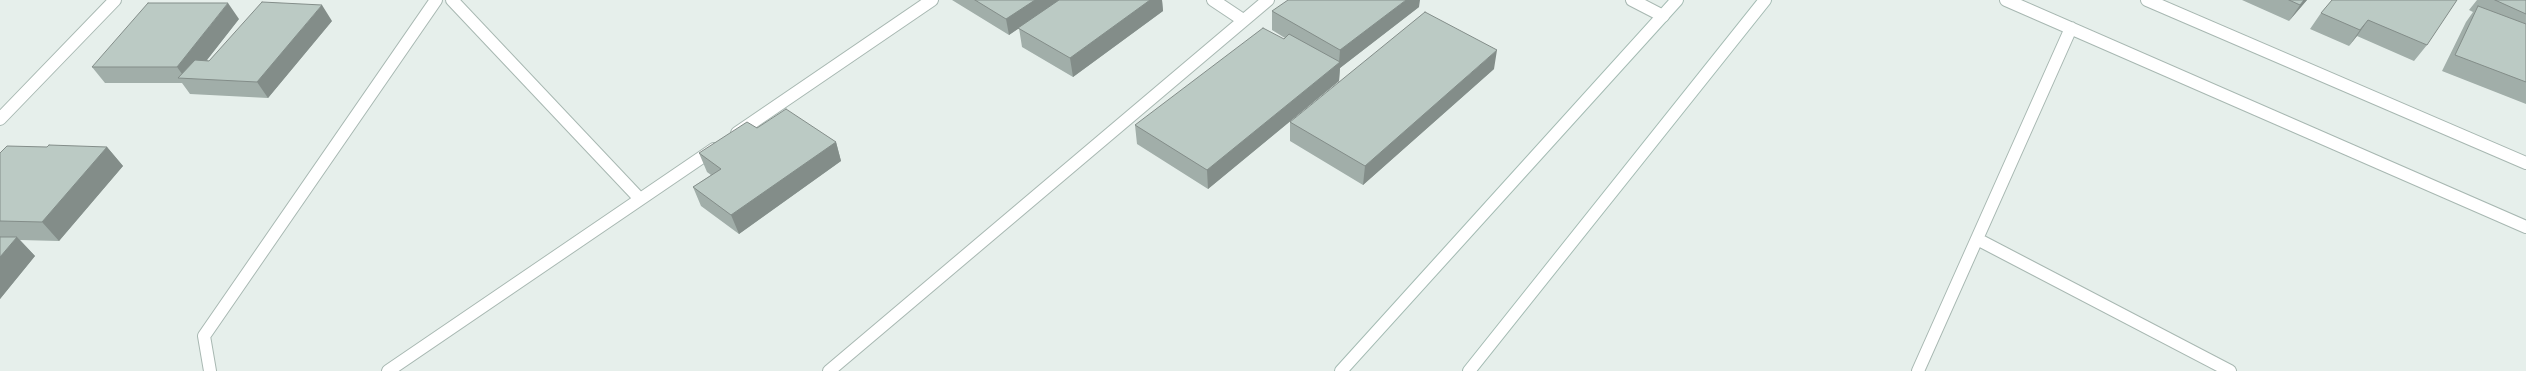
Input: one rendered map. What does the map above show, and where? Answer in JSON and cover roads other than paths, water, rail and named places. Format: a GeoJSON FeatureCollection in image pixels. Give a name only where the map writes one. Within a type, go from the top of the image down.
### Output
{"type":"FeatureCollection","features":[{"type":"Feature","properties":{"kind":"street"},"geometry":{"type":"LineString","coordinates":[[0,119],[115,0]]}},
{"type":"Feature","properties":{"kind":"street"},"geometry":{"type":"LineString","coordinates":[[210,371],[204,336],[436,0]]}},
{"type":"Feature","properties":{"kind":"street"},"geometry":{"type":"LineString","coordinates":[[452,0],[640,199]]}},
{"type":"Feature","properties":{"kind":"street"},"geometry":{"type":"LineString","coordinates":[[388,371],[932,0]]}},
{"type":"Feature","properties":{"kind":"street"},"geometry":{"type":"LineString","coordinates":[[1213,0],[1243,20]]}},
{"type":"Feature","properties":{"kind":"street"},"geometry":{"type":"LineString","coordinates":[[829,371],[1268,0]]}},
{"type":"Feature","properties":{"kind":"street"},"geometry":{"type":"LineString","coordinates":[[1632,0],[1663,16]]}},
{"type":"Feature","properties":{"kind":"street"},"geometry":{"type":"LineString","coordinates":[[1341,371],[1677,0]]}},
{"type":"Feature","properties":{"kind":"street"},"geometry":{"type":"LineString","coordinates":[[1469,371],[1765,0]]}},
{"type":"Feature","properties":{"kind":"street"},"geometry":{"type":"LineString","coordinates":[[2006,0],[2526,227]]}},
{"type":"Feature","properties":{"kind":"street"},"geometry":{"type":"LineString","coordinates":[[2147,0],[2526,163]]}},
{"type":"Feature","properties":{"kind":"street"},"geometry":{"type":"LineString","coordinates":[[1918,371],[2071,28]]}},
{"type":"Feature","properties":{"kind":"street"},"geometry":{"type":"LineString","coordinates":[[1977,239],[2230,371]]}}]}
